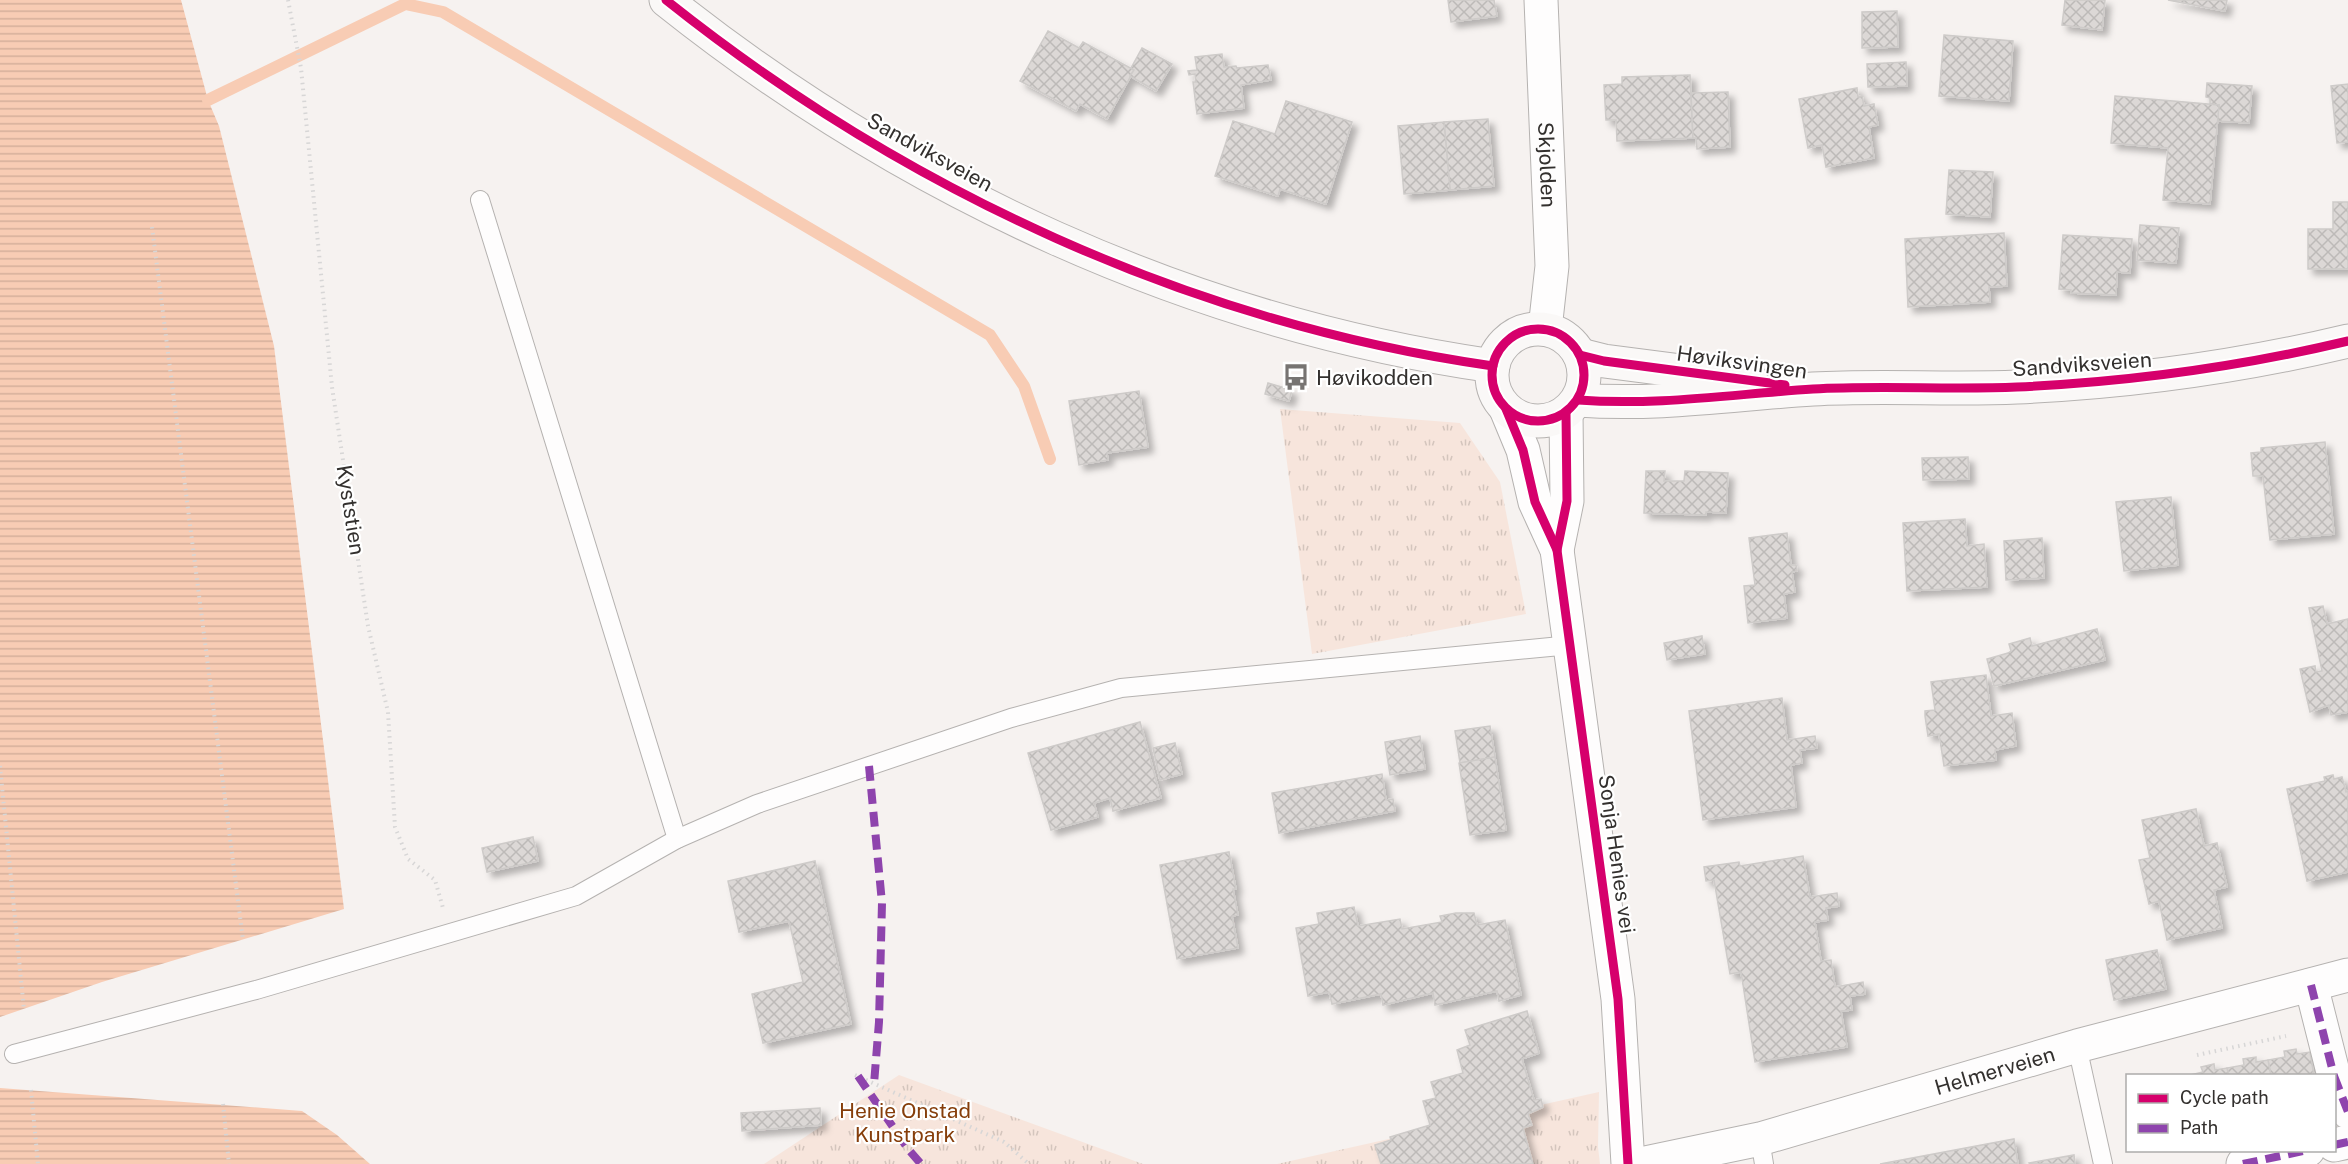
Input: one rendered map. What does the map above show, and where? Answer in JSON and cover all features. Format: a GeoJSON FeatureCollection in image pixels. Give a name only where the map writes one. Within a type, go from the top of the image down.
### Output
{"type":"FeatureCollection","features":[{"type":"Feature","properties":{"kind":"main road","name":"Sandviksveien"},"geometry":{"type":"LineString","coordinates":[[666,0],[756,68],[872,142],[1043,233],[1199,297],[1369,343],[1438,358],[1493,366]]}},
{"type":"Feature","properties":{"kind":"main road"},"geometry":{"type":"LineString","coordinates":[[1545,329],[1560,334],[1570,341],[1580,355],[1585,378],[1572,406],[1540,422],[1527,420],[1506,409],[1496,395],[1492,384],[1496,355],[1507,341],[1523,331],[1545,329]]}},
{"type":"Feature","properties":{"kind":"main road","name":"Sandviksveien"},"geometry":{"type":"LineString","coordinates":[[1815,389],[2016,387],[2152,378],[2263,361],[2348,341]]}},
{"type":"Feature","properties":{"kind":"main road","name":"Høviksvingen"},"geometry":{"type":"LineString","coordinates":[[1580,355],[1604,361],[1815,389]]}},
{"type":"Feature","properties":{"kind":"main road","name":"Høviksvingen"},"geometry":{"type":"LineString","coordinates":[[1572,406],[1644,403],[1815,389]]}},
{"type":"Feature","properties":{"kind":"street","name":"Skjolden"},"geometry":{"type":"LineString","coordinates":[[1541,0],[1552,266],[1545,329]]}},
{"type":"Feature","properties":{"kind":"street","name":"Sonja Henies vei"},"geometry":{"type":"LineString","coordinates":[[1557,550],[1567,501],[1572,406]]}},
{"type":"Feature","properties":{"kind":"street","name":"Sonja Henies vei"},"geometry":{"type":"LineString","coordinates":[[1506,409],[1523,450],[1535,502],[1557,550],[1618,999],[1628,1164]]}},
{"type":"Feature","properties":{"kind":"street","name":"Helmerveien"},"geometry":{"type":"LineString","coordinates":[[1641,1164],[1762,1152],[2077,1046],[2348,975]]}},
{"type":"Feature","properties":{"kind":"street"},"geometry":{"type":"LineString","coordinates":[[2311,985],[2334,1074]]}},
{"type":"Feature","properties":{"kind":"street"},"geometry":{"type":"LineString","coordinates":[[2336,1081],[2348,1112]]}},
{"type":"Feature","properties":{"kind":"street"},"geometry":{"type":"LineString","coordinates":[[2242,1164],[2299,1152]]}},
{"type":"Feature","properties":{"kind":"lane"},"geometry":{"type":"LineString","coordinates":[[480,200],[676,839]]}},
{"type":"Feature","properties":{"kind":"lane"},"geometry":{"type":"LineString","coordinates":[[14,1054],[256,990],[576,896],[676,839],[757,804],[1011,718],[1120,688],[1571,645]]}},
{"type":"Feature","properties":{"kind":"lane"},"geometry":{"type":"LineString","coordinates":[[2077,1046],[2103,1164]]}},
{"type":"Feature","properties":{"kind":"path"},"geometry":{"type":"LineString","coordinates":[[152,227],[243,940]]}},
{"type":"Feature","properties":{"kind":"path"},"geometry":{"type":"LineString","coordinates":[[0,766],[24,1010]]}},
{"type":"Feature","properties":{"kind":"path"},"geometry":{"type":"LineString","coordinates":[[2186,1057],[2322,1028]]}},
{"type":"Feature","properties":{"kind":"path"},"geometry":{"type":"LineString","coordinates":[[855,1075],[1004,1143],[1029,1164]]}},
{"type":"Feature","properties":{"kind":"path"},"geometry":{"type":"LineString","coordinates":[[31,1090],[38,1164]]}},
{"type":"Feature","properties":{"kind":"path"},"geometry":{"type":"LineString","coordinates":[[223,1104],[229,1164]]}},
{"type":"Feature","properties":{"kind":"green space"},"geometry":{"type":"Polygon","coordinates":[[[1280,409],[1460,423],[1500,482],[1526,614],[1312,654],[1280,409]]]}},
{"type":"Feature","properties":{"kind":"green space","name":"Henie Onstad Kunstpark"},"geometry":{"type":"Polygon","coordinates":[[[899,1075],[1143,1164],[764,1164],[899,1075]]]}},
{"type":"Feature","properties":{"kind":"green space"},"geometry":{"type":"Polygon","coordinates":[[[1599,1092],[1600,1164],[1277,1164],[1599,1092]]]}},
{"type":"Feature","properties":{"kind":"shaded area"},"geometry":{"type":"Polygon","coordinates":[[[0,0],[181,0],[208,100],[219,126],[274,346],[344,909],[102,982],[0,1017],[0,0]]]}},
{"type":"Feature","properties":{"kind":"shaded area"},"geometry":{"type":"Polygon","coordinates":[[[0,1088],[302,1111],[337,1135],[370,1164],[0,1164],[0,1088]]]}},
{"type":"Feature","properties":{"kind":"building"},"geometry":{"type":"Polygon","coordinates":[[[1448,0],[1494,0],[1497,16],[1451,22],[1448,0]]]}},
{"type":"Feature","properties":{"kind":"building"},"geometry":{"type":"Polygon","coordinates":[[[2065,0],[2105,0],[2102,30],[2062,25],[2065,0]]]}},
{"type":"Feature","properties":{"kind":"building"},"geometry":{"type":"Polygon","coordinates":[[[2168,0],[2227,0],[2225,11],[2168,0]]]}},
{"type":"Feature","properties":{"kind":"building"},"geometry":{"type":"Polygon","coordinates":[[[1897,11],[1898,47],[1862,48],[1862,12],[1897,11]]]}},
{"type":"Feature","properties":{"kind":"building"},"geometry":{"type":"Polygon","coordinates":[[[1048,31],[1079,48],[1083,42],[1134,70],[1107,119],[1080,104],[1076,111],[1020,81],[1048,31]]]}},
{"type":"Feature","properties":{"kind":"building"},"geometry":{"type":"Polygon","coordinates":[[[1944,35],[2013,41],[2009,101],[1939,96],[1944,35]]]}},
{"type":"Feature","properties":{"kind":"building"},"geometry":{"type":"Polygon","coordinates":[[[1142,48],[1172,64],[1156,91],[1130,76],[1134,70],[1131,68],[1142,48]]]}},
{"type":"Feature","properties":{"kind":"building"},"geometry":{"type":"Polygon","coordinates":[[[1222,54],[1224,67],[1268,65],[1271,80],[1241,85],[1244,108],[1197,114],[1193,82],[1196,82],[1195,74],[1189,75],[1188,71],[1197,70],[1195,57],[1222,54]]]}},
{"type":"Feature","properties":{"kind":"building"},"geometry":{"type":"Polygon","coordinates":[[[1906,62],[1907,86],[1868,87],[1867,64],[1906,62]]]}},
{"type":"Feature","properties":{"kind":"building"},"geometry":{"type":"Polygon","coordinates":[[[1690,75],[1693,138],[1617,141],[1616,120],[1606,120],[1604,85],[1622,84],[1622,77],[1690,75]]]}},
{"type":"Feature","properties":{"kind":"building"},"geometry":{"type":"Polygon","coordinates":[[[2207,83],[2252,86],[2249,123],[2217,121],[2219,105],[2210,104],[2210,98],[2206,97],[2207,83]]]}},
{"type":"Feature","properties":{"kind":"building"},"geometry":{"type":"Polygon","coordinates":[[[2348,84],[2348,142],[2337,143],[2331,86],[2348,84]]]}},
{"type":"Feature","properties":{"kind":"building"},"geometry":{"type":"Polygon","coordinates":[[[1857,88],[1858,97],[1862,96],[1864,106],[1874,104],[1878,125],[1869,127],[1874,158],[1826,167],[1822,145],[1808,148],[1799,99],[1857,88]]]}},
{"type":"Feature","properties":{"kind":"building"},"geometry":{"type":"Polygon","coordinates":[[[1728,92],[1730,147],[1697,149],[1696,138],[1693,138],[1691,93],[1728,92]]]}},
{"type":"Feature","properties":{"kind":"building"},"geometry":{"type":"Polygon","coordinates":[[[2115,96],[2219,105],[2210,204],[2163,200],[2168,148],[2111,143],[2115,96]]]}},
{"type":"Feature","properties":{"kind":"building"},"geometry":{"type":"Polygon","coordinates":[[[1286,101],[1352,122],[1326,204],[1280,189],[1278,196],[1215,176],[1233,121],[1275,134],[1286,101]]]}},
{"type":"Feature","properties":{"kind":"building"},"geometry":{"type":"Polygon","coordinates":[[[1488,119],[1494,186],[1450,190],[1444,122],[1488,119]]]}},
{"type":"Feature","properties":{"kind":"building"},"geometry":{"type":"Polygon","coordinates":[[[1444,122],[1450,190],[1404,194],[1398,126],[1444,122]]]}},
{"type":"Feature","properties":{"kind":"building"},"geometry":{"type":"Polygon","coordinates":[[[1949,170],[1993,172],[1990,217],[1946,214],[1949,170]]]}},
{"type":"Feature","properties":{"kind":"building"},"geometry":{"type":"Polygon","coordinates":[[[2333,202],[2348,202],[2348,269],[2308,269],[2308,229],[2333,229],[2333,202]]]}},
{"type":"Feature","properties":{"kind":"building"},"geometry":{"type":"Polygon","coordinates":[[[2140,225],[2179,228],[2176,263],[2137,260],[2140,225]]]}},
{"type":"Feature","properties":{"kind":"building"},"geometry":{"type":"Polygon","coordinates":[[[2004,233],[2007,286],[1989,287],[1990,302],[1908,307],[1905,239],[2004,233]]]}},
{"type":"Feature","properties":{"kind":"building"},"geometry":{"type":"Polygon","coordinates":[[[2063,235],[2132,239],[2130,273],[2117,272],[2116,295],[2071,293],[2071,290],[2059,289],[2063,235]]]}},
{"type":"Feature","properties":{"kind":"building"},"geometry":{"type":"Polygon","coordinates":[[[1268,383],[1292,390],[1289,401],[1265,394],[1268,383]]]}},
{"type":"Feature","properties":{"kind":"building"},"geometry":{"type":"Polygon","coordinates":[[[1139,391],[1148,447],[1107,453],[1108,460],[1079,465],[1069,401],[1139,391]]]}},
{"type":"Feature","properties":{"kind":"building"},"geometry":{"type":"Polygon","coordinates":[[[2325,442],[2334,534],[2270,540],[2263,476],[2253,476],[2251,453],[2261,452],[2261,448],[2325,442]]]}},
{"type":"Feature","properties":{"kind":"building"},"geometry":{"type":"Polygon","coordinates":[[[1968,457],[1969,479],[1923,480],[1922,458],[1968,457]]]}},
{"type":"Feature","properties":{"kind":"building"},"geometry":{"type":"Polygon","coordinates":[[[1646,471],[1665,471],[1664,481],[1684,481],[1685,471],[1728,473],[1726,513],[1706,512],[1706,515],[1644,513],[1646,471]]]}},
{"type":"Feature","properties":{"kind":"building"},"geometry":{"type":"Polygon","coordinates":[[[2171,497],[2178,565],[2124,571],[2116,502],[2171,497]]]}},
{"type":"Feature","properties":{"kind":"building"},"geometry":{"type":"Polygon","coordinates":[[[1965,519],[1967,546],[1984,544],[1987,587],[1907,591],[1903,523],[1965,519]]]}},
{"type":"Feature","properties":{"kind":"building"},"geometry":{"type":"Polygon","coordinates":[[[1787,533],[1791,565],[1796,565],[1797,571],[1792,572],[1795,592],[1784,594],[1787,618],[1748,623],[1744,586],[1755,585],[1749,538],[1787,533]]]}},
{"type":"Feature","properties":{"kind":"building"},"geometry":{"type":"Polygon","coordinates":[[[2042,538],[2044,578],[2006,580],[2004,541],[2042,538]]]}},
{"type":"Feature","properties":{"kind":"building"},"geometry":{"type":"Polygon","coordinates":[[[2323,606],[2327,624],[2348,619],[2348,712],[2331,715],[2329,705],[2310,712],[2300,669],[2315,666],[2316,672],[2322,671],[2309,608],[2323,606]]]}},
{"type":"Feature","properties":{"kind":"building"},"geometry":{"type":"Polygon","coordinates":[[[2097,629],[2105,660],[1994,686],[1987,659],[2011,651],[2009,644],[2030,638],[2032,646],[2097,629]]]}},
{"type":"Feature","properties":{"kind":"building"},"geometry":{"type":"Polygon","coordinates":[[[1702,636],[1705,654],[1667,660],[1664,643],[1702,636]]]}},
{"type":"Feature","properties":{"kind":"building"},"geometry":{"type":"Polygon","coordinates":[[[1986,675],[1991,716],[2012,713],[2016,746],[1995,750],[1996,760],[1944,766],[1939,734],[1928,736],[1925,711],[1935,710],[1931,682],[1986,675]]]}},
{"type":"Feature","properties":{"kind":"building"},"geometry":{"type":"Polygon","coordinates":[[[1782,698],[1787,740],[1815,736],[1817,748],[1800,750],[1802,763],[1791,765],[1796,807],[1703,820],[1689,711],[1782,698]]]}},
{"type":"Feature","properties":{"kind":"building"},"geometry":{"type":"Polygon","coordinates":[[[1140,722],[1161,798],[1113,811],[1110,798],[1094,803],[1098,817],[1051,830],[1028,753],[1140,722]]]}},
{"type":"Feature","properties":{"kind":"building"},"geometry":{"type":"Polygon","coordinates":[[[1490,726],[1495,757],[1460,763],[1455,731],[1490,726]]]}},
{"type":"Feature","properties":{"kind":"building"},"geometry":{"type":"Polygon","coordinates":[[[1420,736],[1425,769],[1390,775],[1385,742],[1420,736]]]}},
{"type":"Feature","properties":{"kind":"building"},"geometry":{"type":"Polygon","coordinates":[[[1175,743],[1182,774],[1160,780],[1153,748],[1175,743]]]}},
{"type":"Feature","properties":{"kind":"building"},"geometry":{"type":"Polygon","coordinates":[[[1495,757],[1506,830],[1470,835],[1459,763],[1495,757]]]}},
{"type":"Feature","properties":{"kind":"building"},"geometry":{"type":"Polygon","coordinates":[[[1382,774],[1386,800],[1393,799],[1395,811],[1279,833],[1272,793],[1382,774]]]}},
{"type":"Feature","properties":{"kind":"building"},"geometry":{"type":"Polygon","coordinates":[[[2333,775],[2334,779],[2342,777],[2346,792],[2348,791],[2348,872],[2307,881],[2287,789],[2325,781],[2324,777],[2333,775]]]}},
{"type":"Feature","properties":{"kind":"building"},"geometry":{"type":"Polygon","coordinates":[[[2196,809],[2204,846],[2217,843],[2227,887],[2214,890],[2222,928],[2167,940],[2159,901],[2149,904],[2139,860],[2150,858],[2142,820],[2196,809]]]}},
{"type":"Feature","properties":{"kind":"building"},"geometry":{"type":"Polygon","coordinates":[[[533,837],[538,861],[487,872],[482,848],[533,837]]]}},
{"type":"Feature","properties":{"kind":"building"},"geometry":{"type":"Polygon","coordinates":[[[1229,852],[1236,889],[1233,889],[1238,915],[1232,916],[1238,948],[1177,959],[1160,865],[1229,852]]]}},
{"type":"Feature","properties":{"kind":"building"},"geometry":{"type":"Polygon","coordinates":[[[1803,856],[1810,897],[1837,893],[1839,906],[1826,908],[1828,920],[1815,922],[1821,961],[1831,960],[1835,987],[1863,982],[1865,994],[1850,996],[1852,1010],[1841,1011],[1847,1047],[1755,1062],[1741,972],[1730,974],[1714,880],[1706,881],[1704,867],[1739,862],[1740,866],[1803,856]]]}},
{"type":"Feature","properties":{"kind":"building"},"geometry":{"type":"Polygon","coordinates":[[[815,861],[851,1024],[763,1043],[752,994],[803,982],[789,921],[739,932],[728,881],[815,861]]]}},
{"type":"Feature","properties":{"kind":"building"},"geometry":{"type":"Polygon","coordinates":[[[1354,907],[1358,926],[1400,919],[1402,929],[1442,922],[1440,916],[1456,913],[1474,913],[1477,925],[1505,920],[1521,995],[1499,1001],[1497,991],[1435,1005],[1433,993],[1383,1005],[1381,994],[1332,1004],[1329,992],[1308,996],[1296,928],[1319,924],[1317,913],[1354,907]]]}},
{"type":"Feature","properties":{"kind":"building"},"geometry":{"type":"Polygon","coordinates":[[[2157,950],[2166,989],[2114,1000],[2106,960],[2157,950]]]}},
{"type":"Feature","properties":{"kind":"building"},"geometry":{"type":"Polygon","coordinates":[[[1527,1011],[1539,1053],[1522,1059],[1534,1100],[1541,1099],[1543,1107],[1528,1114],[1532,1125],[1523,1128],[1533,1164],[1381,1164],[1375,1145],[1391,1140],[1390,1137],[1430,1125],[1423,1101],[1436,1098],[1431,1082],[1463,1073],[1457,1050],[1470,1045],[1465,1030],[1527,1011]]]}},
{"type":"Feature","properties":{"kind":"building"},"geometry":{"type":"Polygon","coordinates":[[[2296,1049],[2297,1054],[2310,1052],[2314,1074],[2271,1074],[2268,1060],[2285,1057],[2284,1051],[2296,1049]]]}},
{"type":"Feature","properties":{"kind":"building"},"geometry":{"type":"Polygon","coordinates":[[[2256,1057],[2256,1062],[2268,1060],[2271,1074],[2228,1074],[2227,1068],[2244,1065],[2243,1059],[2256,1057]]]}},
{"type":"Feature","properties":{"kind":"building"},"geometry":{"type":"Polygon","coordinates":[[[2214,1064],[2215,1070],[2227,1068],[2228,1074],[2194,1074],[2203,1072],[2201,1067],[2214,1064]]]}},
{"type":"Feature","properties":{"kind":"building"},"geometry":{"type":"Polygon","coordinates":[[[820,1108],[821,1125],[742,1131],[741,1113],[820,1108]]]}},
{"type":"Feature","properties":{"kind":"building"},"geometry":{"type":"Polygon","coordinates":[[[2014,1139],[2018,1164],[1880,1164],[2014,1139]]]}},
{"type":"Feature","properties":{"kind":"building"},"geometry":{"type":"Polygon","coordinates":[[[2074,1155],[2075,1164],[2029,1163],[2074,1155]]]}},
{"type":"Feature","properties":{"kind":"waterway"},"geometry":{"type":"LineString","coordinates":[[208,100],[405,4],[443,12],[990,335],[1024,386],[1050,459]]}},
{"type":"Feature","properties":{"kind":"marked path"},"geometry":{"type":"LineString","coordinates":[[869,766],[882,903],[879,1022],[874,1084]]}},
{"type":"Feature","properties":{"kind":"marked path"},"geometry":{"type":"LineString","coordinates":[[2311,985],[2333,1074]]}},
{"type":"Feature","properties":{"kind":"marked path"},"geometry":{"type":"LineString","coordinates":[[858,1076],[908,1149],[921,1164]]}},
{"type":"Feature","properties":{"kind":"marked path"},"geometry":{"type":"LineString","coordinates":[[2336,1081],[2348,1112]]}},
{"type":"Feature","properties":{"kind":"marked path"},"geometry":{"type":"LineString","coordinates":[[2336,1145],[2348,1142]]}},
{"type":"Feature","properties":{"kind":"marked path"},"geometry":{"type":"LineString","coordinates":[[2243,1164],[2299,1152]]}},
{"type":"Feature","properties":{"kind":"cycle path"},"geometry":{"type":"LineString","coordinates":[[666,0],[757,69],[853,131],[953,188],[1056,238],[1161,281],[1270,317],[1381,346],[1493,366]]}},
{"type":"Feature","properties":{"kind":"cycle path"},"geometry":{"type":"LineString","coordinates":[[1538,329],[1556,332],[1571,342],[1581,357],[1584,375],[1581,393],[1571,408],[1556,418],[1538,421],[1520,418],[1505,408],[1495,393],[1492,375],[1495,357],[1505,342],[1520,332],[1538,329]]}},
{"type":"Feature","properties":{"kind":"cycle path"},"geometry":{"type":"LineString","coordinates":[[1578,400],[1637,402],[1838,388],[1991,388],[2059,385],[2225,366],[2348,341]]}},
{"type":"Feature","properties":{"kind":"cycle path"},"geometry":{"type":"LineString","coordinates":[[1580,355],[1604,361],[1785,385]]}},
{"type":"Feature","properties":{"kind":"cycle path"},"geometry":{"type":"LineString","coordinates":[[1506,409],[1523,450],[1535,502],[1557,550],[1618,999],[1628,1164]]}},
{"type":"Feature","properties":{"kind":"cycle path"},"geometry":{"type":"LineString","coordinates":[[1557,550],[1567,501],[1566,413]]}},
{"type":"Feature","properties":{"kind":"place","name":"Høvikodden"},"geometry":{"type":"Point","coordinates":[1296,377]}}]}
